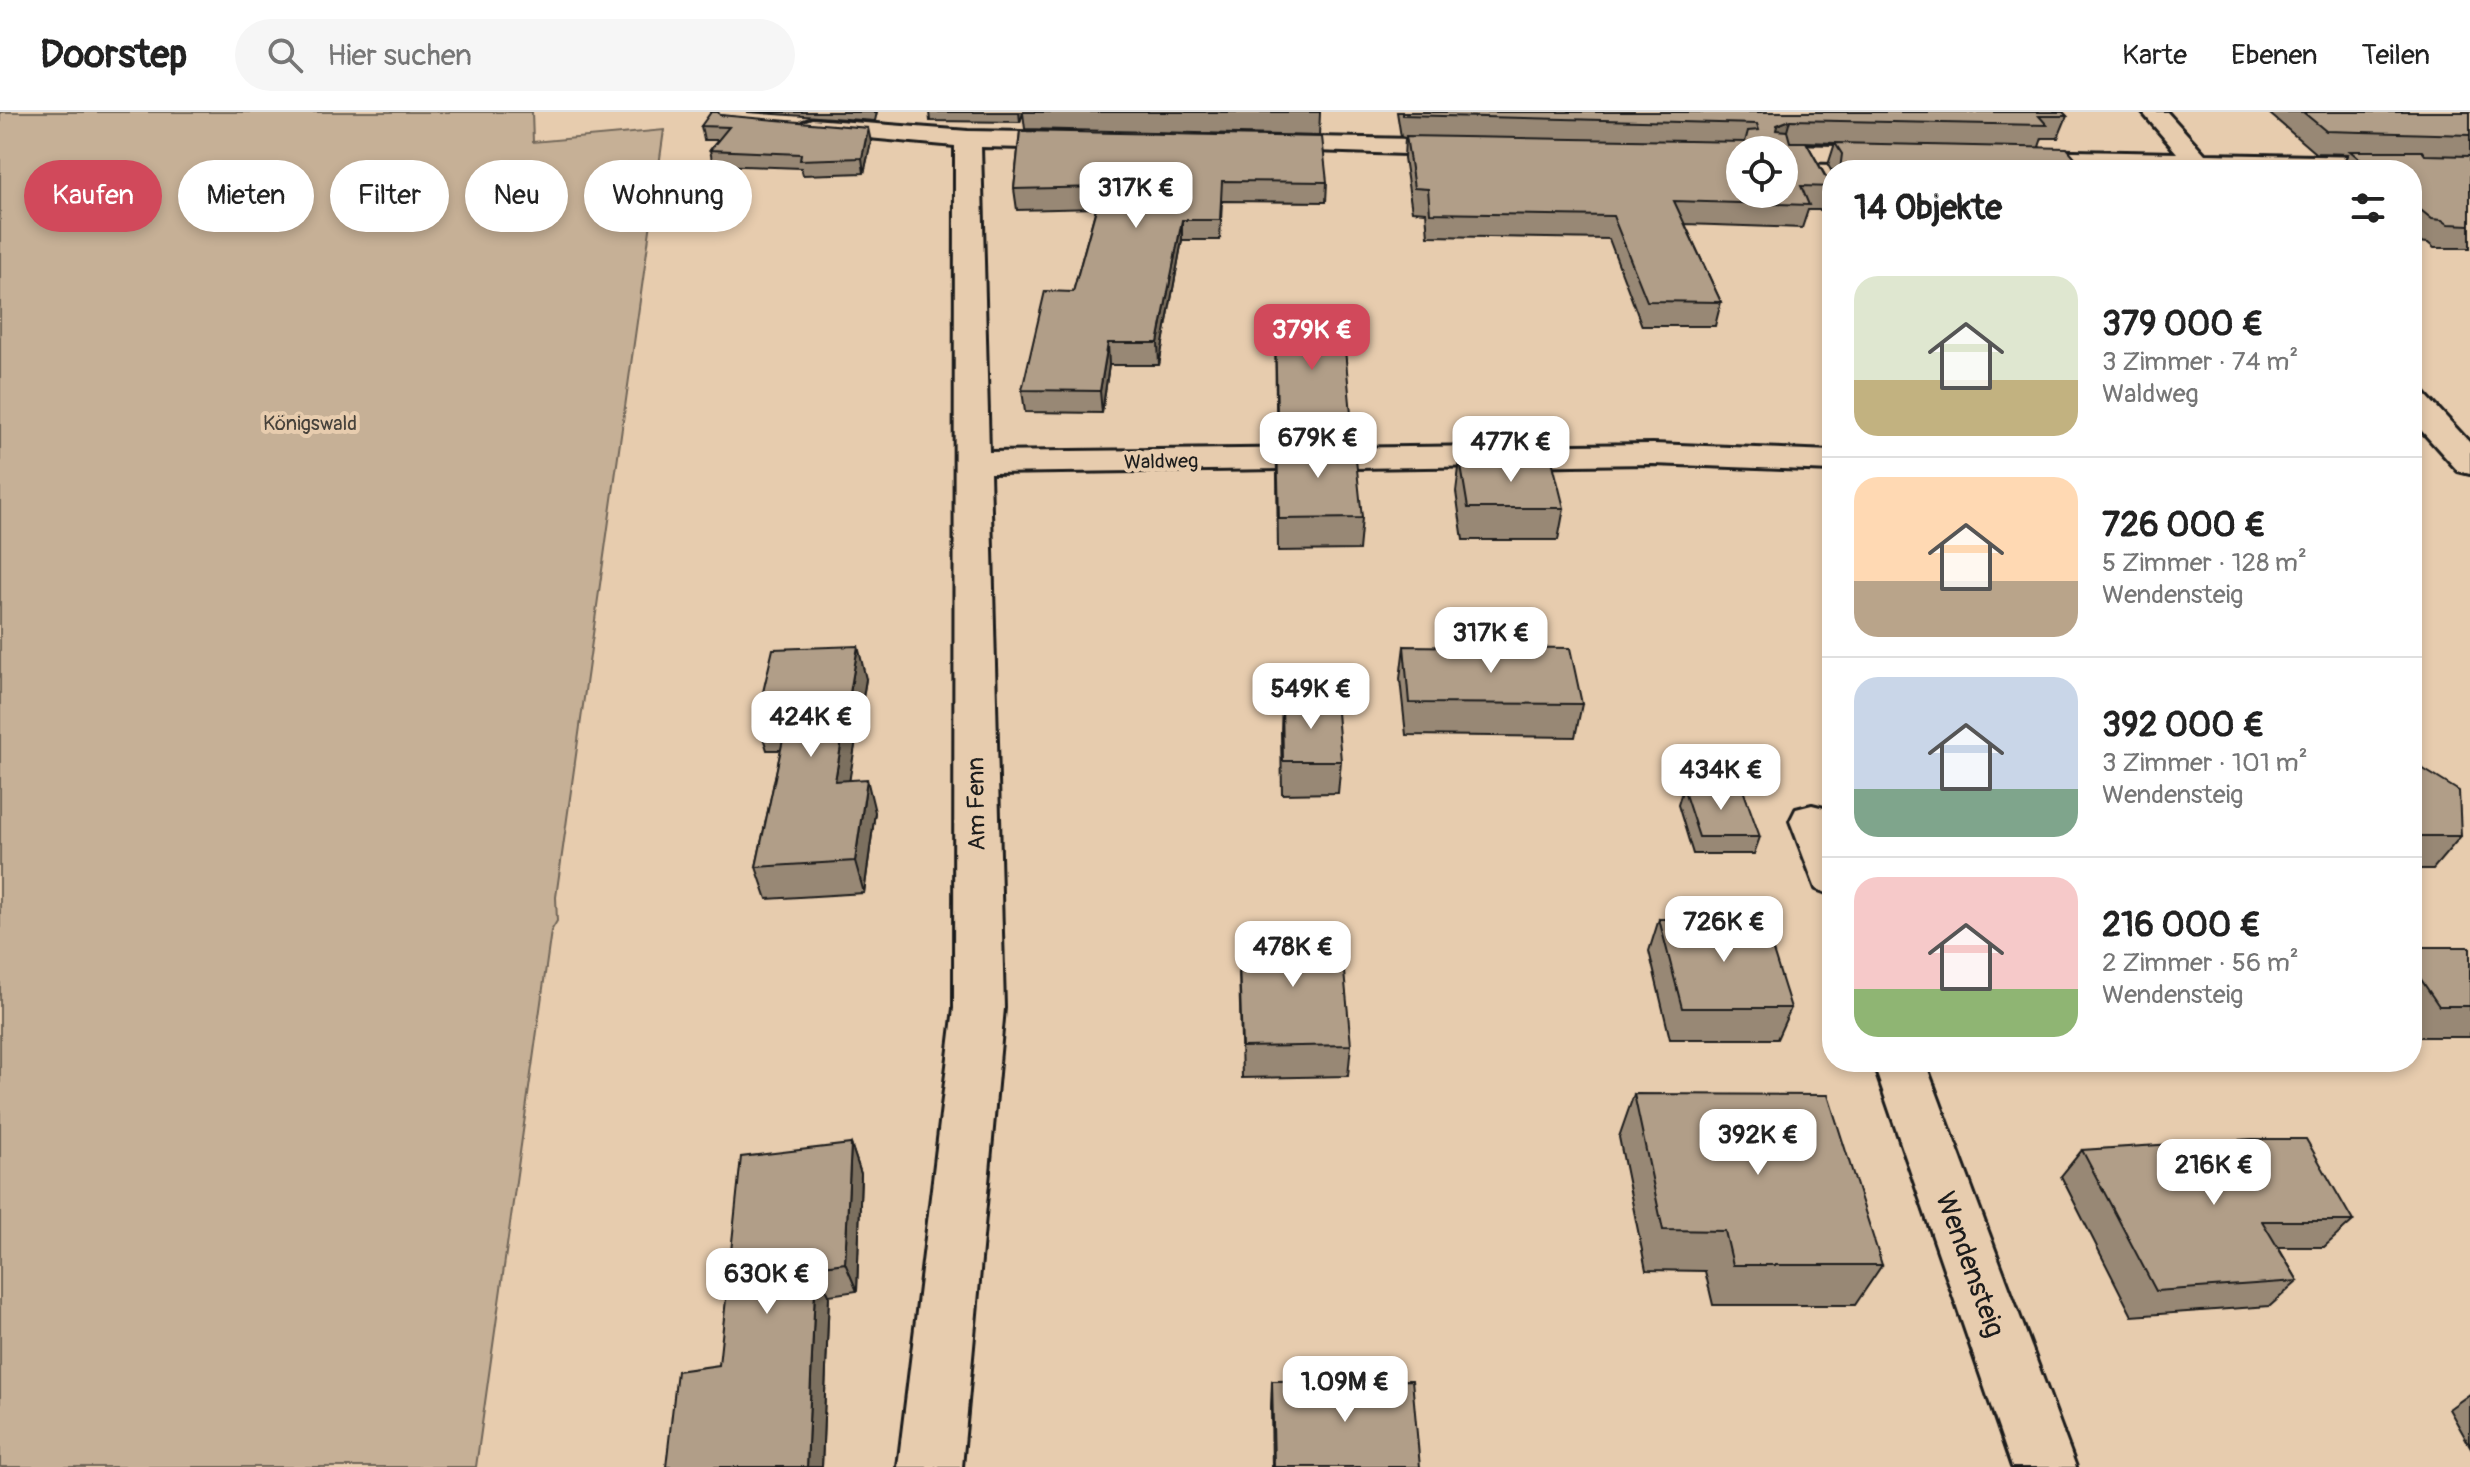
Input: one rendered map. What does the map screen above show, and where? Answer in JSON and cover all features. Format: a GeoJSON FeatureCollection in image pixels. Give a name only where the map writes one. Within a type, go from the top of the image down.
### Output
{"type":"FeatureCollection","features":[{"type":"Feature","properties":{"kind":"street"},"geometry":{"type":"LineString","coordinates":[[2154,112],[2197,160]]}},
{"type":"Feature","properties":{"kind":"street"},"geometry":{"type":"LineString","coordinates":[[780,125],[968,139],[1110,142]]}},
{"type":"Feature","properties":{"kind":"street","name":"Am Fenn"},"geometry":{"type":"LineString","coordinates":[[930,1467],[979,1008],[968,139]]}},
{"type":"Feature","properties":{"kind":"street"},"geometry":{"type":"LineString","coordinates":[[1236,144],[1488,148]]}},
{"type":"Feature","properties":{"kind":"street"},"geometry":{"type":"LineString","coordinates":[[1798,153],[1917,156]]}},
{"type":"Feature","properties":{"kind":"street"},"geometry":{"type":"LineString","coordinates":[[1995,157],[2072,160]]}},
{"type":"Feature","properties":{"kind":"street"},"geometry":{"type":"LineString","coordinates":[[2422,167],[2470,167]]}},
{"type":"Feature","properties":{"kind":"street"},"geometry":{"type":"LineString","coordinates":[[2422,411],[2470,464]]}},
{"type":"Feature","properties":{"kind":"street","name":"Waldweg"},"geometry":{"type":"LineString","coordinates":[[971,463],[1653,454],[1822,461]]}},
{"type":"Feature","properties":{"kind":"street"},"geometry":{"type":"LineString","coordinates":[[1812,821],[1822,849]]}},
{"type":"Feature","properties":{"kind":"street","name":"Wendensteig"},"geometry":{"type":"LineString","coordinates":[[1903,1072],[2044,1467]]}},
{"type":"Feature","properties":{"kind":"green space","name":"Königswald"},"geometry":{"type":"Polygon","coordinates":[[[0,112],[532,112],[533,142],[664,130],[660,160],[584,160],[584,232],[650,232],[556,897],[557,921],[551,931],[476,1467],[0,1467],[0,112]]]}},
{"type":"Feature","properties":{"kind":"building"},"geometry":{"type":"Polygon","coordinates":[[[711,112],[868,128],[862,158],[800,160],[801,154],[710,150],[729,127],[701,126],[711,112]]]}},
{"type":"Feature","properties":{"kind":"building"},"geometry":{"type":"Polygon","coordinates":[[[1402,112],[2063,112],[2067,116],[2039,116],[2047,125],[1790,120],[1777,125],[1776,130],[1787,131],[1788,136],[1747,136],[1748,131],[1759,130],[1757,124],[1402,115],[1402,112]]]}},
{"type":"Feature","properties":{"kind":"building"},"geometry":{"type":"Polygon","coordinates":[[[2303,112],[2470,112],[2470,135],[2326,131],[2303,112]]]}},
{"type":"Feature","properties":{"kind":"building"},"geometry":{"type":"Polygon","coordinates":[[[1020,131],[1322,137],[1327,182],[1222,181],[1220,220],[1182,220],[1158,343],[1108,343],[1100,391],[1022,390],[1045,291],[1073,292],[1102,187],[1014,189],[1020,131]]]}},
{"type":"Feature","properties":{"kind":"building"},"geometry":{"type":"Polygon","coordinates":[[[1406,136],[1726,142],[1726,203],[1674,201],[1721,302],[1647,301],[1613,216],[1430,213],[1428,189],[1414,188],[1406,136]]]}},
{"type":"Feature","properties":{"kind":"building"},"geometry":{"type":"Polygon","coordinates":[[[1798,142],[1806,142],[1822,171],[1822,187],[1801,186],[1809,205],[1798,205],[1798,142]]]}},
{"type":"Feature","properties":{"kind":"building"},"geometry":{"type":"Polygon","coordinates":[[[1835,143],[2067,148],[2077,160],[1841,160],[1842,154],[1835,143]]]}},
{"type":"Feature","properties":{"kind":"building"},"geometry":{"type":"Polygon","coordinates":[[[2350,151],[2422,151],[2425,155],[2470,156],[2470,225],[2448,224],[2432,219],[2422,211],[2422,160],[2361,160],[2350,151]]]}},
{"type":"Feature","properties":{"kind":"building"},"geometry":{"type":"Polygon","coordinates":[[[1275,328],[1343,328],[1351,414],[1277,414],[1275,328]]]}},
{"type":"Feature","properties":{"kind":"building"},"geometry":{"type":"Polygon","coordinates":[[[1354,440],[1362,518],[1279,519],[1277,441],[1354,440]]]}},
{"type":"Feature","properties":{"kind":"building"},"geometry":{"type":"Polygon","coordinates":[[[1460,460],[1552,460],[1564,508],[1468,508],[1460,460]]]}},
{"type":"Feature","properties":{"kind":"building"},"geometry":{"type":"Polygon","coordinates":[[[858,646],[835,781],[867,779],[855,861],[756,867],[788,716],[757,718],[773,649],[858,646]]]}},
{"type":"Feature","properties":{"kind":"building"},"geometry":{"type":"Polygon","coordinates":[[[1404,646],[1570,648],[1582,704],[1409,703],[1404,646]]]}},
{"type":"Feature","properties":{"kind":"building"},"geometry":{"type":"Polygon","coordinates":[[[1282,700],[1336,700],[1341,761],[1283,761],[1282,700]]]}},
{"type":"Feature","properties":{"kind":"building"},"geometry":{"type":"Polygon","coordinates":[[[2422,768],[2459,791],[2461,836],[2422,836],[2422,768]]]}},
{"type":"Feature","properties":{"kind":"building"},"geometry":{"type":"Polygon","coordinates":[[[1742,787],[1760,837],[1699,837],[1683,788],[1742,787]]]}},
{"type":"Feature","properties":{"kind":"building"},"geometry":{"type":"Polygon","coordinates":[[[1659,919],[1763,919],[1791,1008],[1682,1008],[1659,919]]]}},
{"type":"Feature","properties":{"kind":"building"},"geometry":{"type":"Polygon","coordinates":[[[1340,930],[1351,1045],[1242,1047],[1238,933],[1340,930]]]}},
{"type":"Feature","properties":{"kind":"building"},"geometry":{"type":"Polygon","coordinates":[[[2422,947],[2470,947],[2470,1006],[2439,1006],[2422,981],[2422,947]]]}},
{"type":"Feature","properties":{"kind":"building"},"geometry":{"type":"Polygon","coordinates":[[[1634,1094],[1828,1095],[1882,1265],[1733,1265],[1725,1231],[1663,1230],[1634,1094]]]}},
{"type":"Feature","properties":{"kind":"building"},"geometry":{"type":"Polygon","coordinates":[[[2252,1139],[2306,1139],[2353,1221],[2262,1221],[2298,1281],[2156,1291],[2082,1150],[2252,1139]]]}},
{"type":"Feature","properties":{"kind":"building"},"geometry":{"type":"Polygon","coordinates":[[[851,1144],[845,1263],[816,1267],[807,1467],[666,1467],[677,1371],[719,1365],[741,1157],[851,1144]]]}},
{"type":"Feature","properties":{"kind":"building"},"geometry":{"type":"Polygon","coordinates":[[[1412,1380],[1420,1467],[1274,1467],[1272,1381],[1412,1380]]]}}]}
